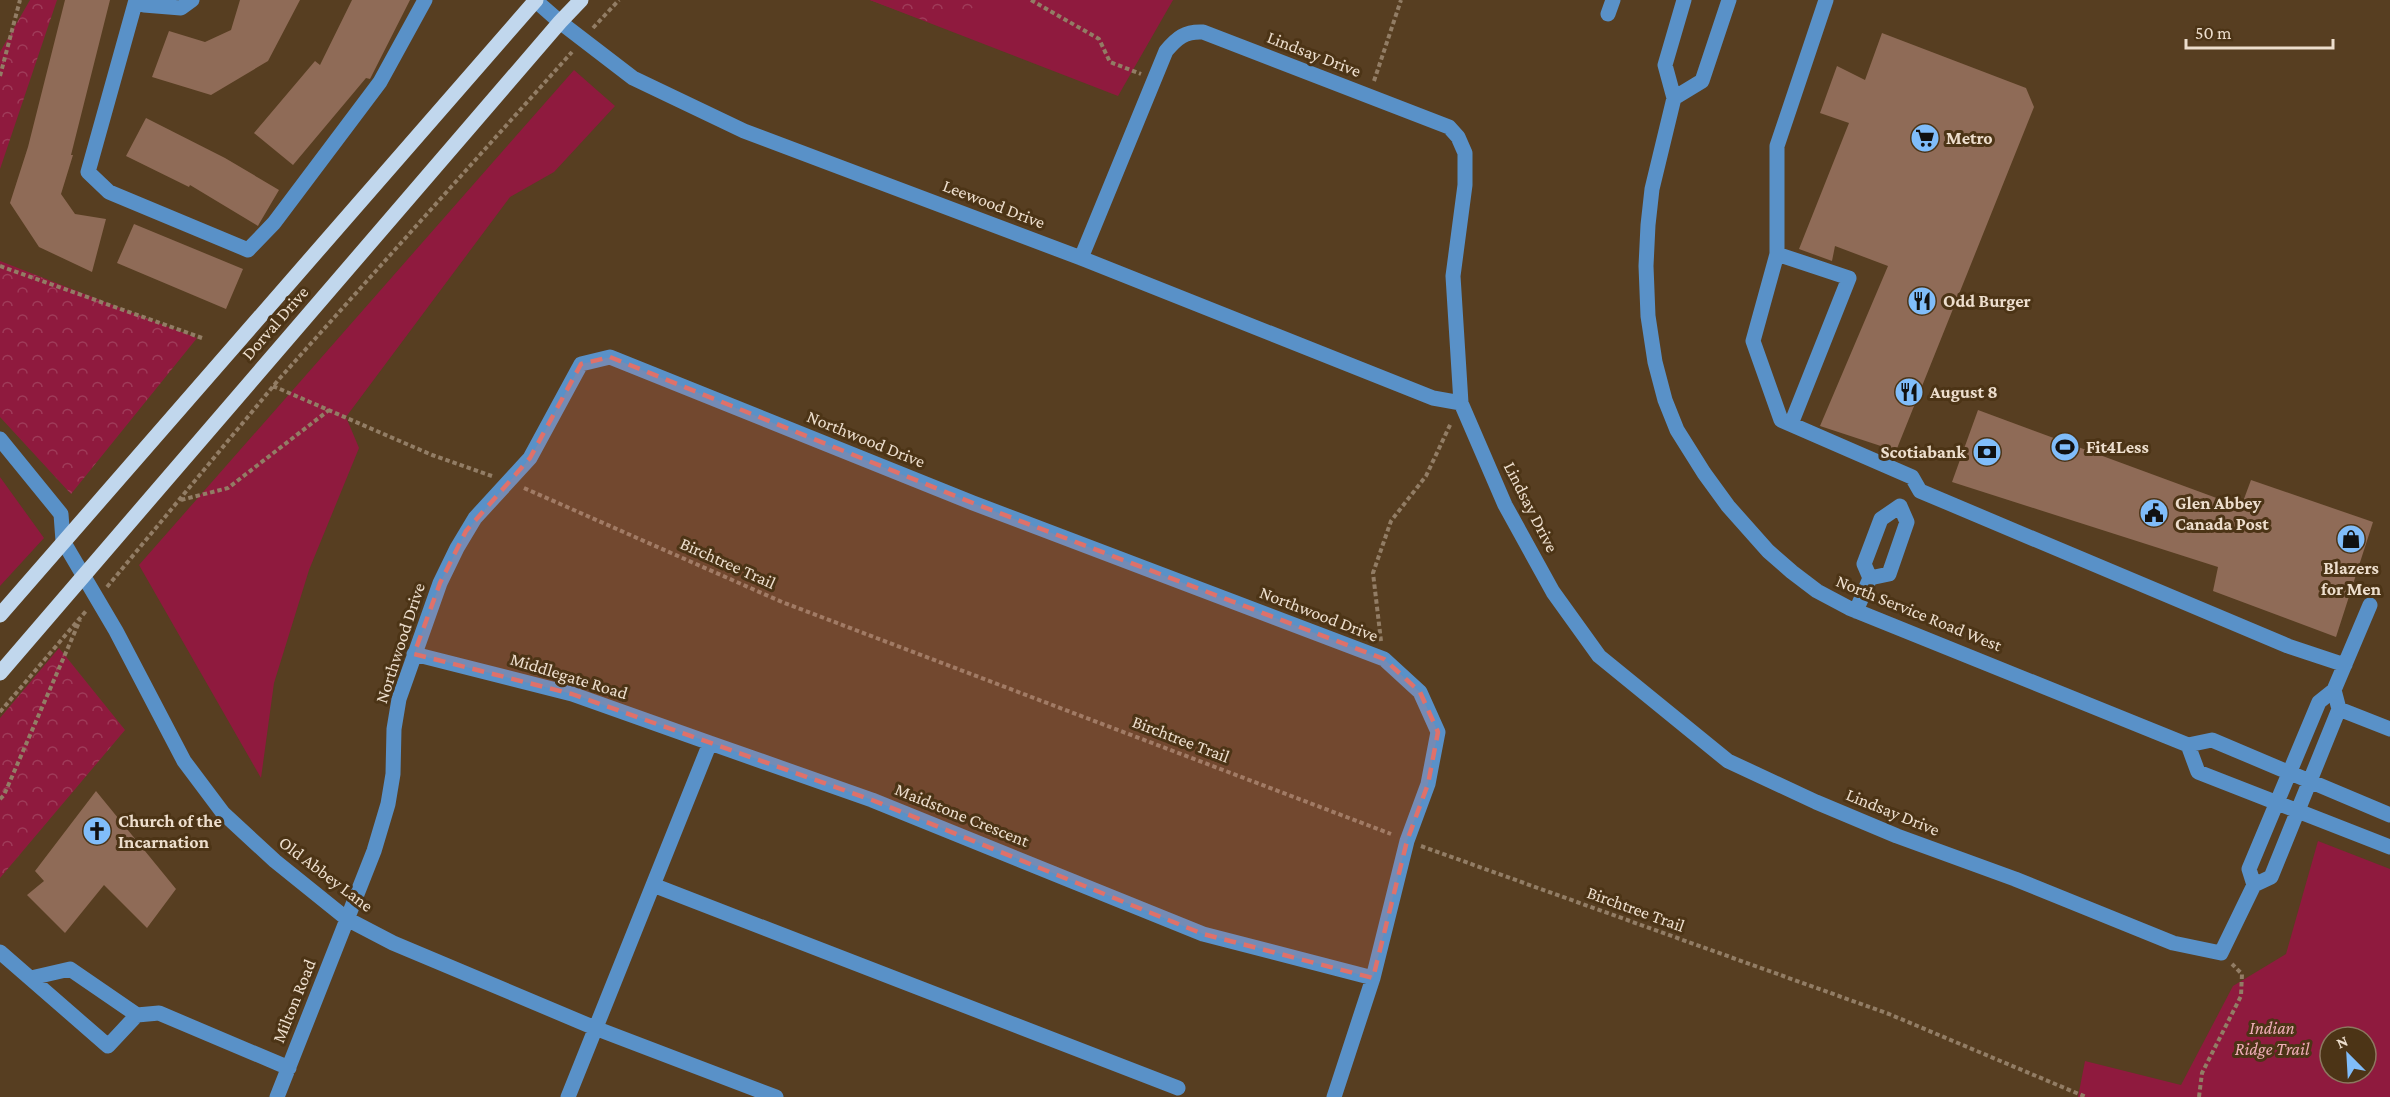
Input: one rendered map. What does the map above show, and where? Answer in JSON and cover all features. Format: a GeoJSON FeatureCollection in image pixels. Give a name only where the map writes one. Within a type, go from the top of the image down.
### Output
{"type":"FeatureCollection","features":[{"type":"Feature","properties":{"kind":"main road","name":"Dorval Drive"},"geometry":{"type":"LineString","coordinates":[[0,615],[536,0]]}},
{"type":"Feature","properties":{"kind":"main road","name":"Dorval Drive"},"geometry":{"type":"LineString","coordinates":[[0,673],[581,0]]}},
{"type":"Feature","properties":{"kind":"street"},"geometry":{"type":"LineString","coordinates":[[192,0],[181,8],[144,4],[137,0],[87,172],[109,192],[248,250],[274,224],[380,82],[425,0]]}},
{"type":"Feature","properties":{"kind":"street","name":"Leewood Drive"},"geometry":{"type":"LineString","coordinates":[[536,0],[560,22],[633,78],[744,130],[1081,258],[1433,398],[1461,403]]}},
{"type":"Feature","properties":{"kind":"street","name":"North Service Road West"},"geometry":{"type":"LineString","coordinates":[[1684,0],[1665,65],[1674,98],[1652,189],[1646,266],[1650,328],[1655,362],[1665,400],[1677,430],[1704,474],[1728,506],[1792,573],[1817,591],[1856,611],[2188,745],[2212,740],[2310,782]]}},
{"type":"Feature","properties":{"kind":"street"},"geometry":{"type":"LineString","coordinates":[[1674,98],[1702,81],[1730,0]]}},
{"type":"Feature","properties":{"kind":"street"},"geometry":{"type":"LineString","coordinates":[[1826,0],[1777,146],[1778,254],[1753,341],[1781,420],[1912,477],[1920,491],[2288,646],[2345,665]]}},
{"type":"Feature","properties":{"kind":"street","name":"Lindsay Drive"},"geometry":{"type":"LineString","coordinates":[[1081,258],[1166,51],[1177,39],[1190,31],[1203,32],[1449,127],[1458,137],[1465,153],[1465,185],[1453,276],[1461,403],[1505,505],[1553,592],[1599,656],[1728,761],[1897,836],[2015,879],[2173,943],[2221,953]]}},
{"type":"Feature","properties":{"kind":"street"},"geometry":{"type":"LineString","coordinates":[[1778,254],[1849,278],[1791,424]]}},
{"type":"Feature","properties":{"kind":"street","name":"Northwood Drive"},"geometry":{"type":"LineString","coordinates":[[347,919],[374,851],[388,804],[397,709],[440,583],[475,518],[530,458],[581,364],[610,357],[973,503],[1384,659],[1420,692],[1438,732],[1428,784],[1407,841],[1373,978]]}},
{"type":"Feature","properties":{"kind":"street"},"geometry":{"type":"LineString","coordinates":[[0,439],[61,514],[63,541]]}},
{"type":"Feature","properties":{"kind":"street","name":"Old Abbey Lane"},"geometry":{"type":"LineString","coordinates":[[63,541],[116,631],[184,761],[223,813],[275,861],[347,919],[393,943],[595,1028],[766,1095]]}},
{"type":"Feature","properties":{"kind":"street"},"geometry":{"type":"LineString","coordinates":[[1856,611],[1870,578]]}},
{"type":"Feature","properties":{"kind":"street"},"geometry":{"type":"LineString","coordinates":[[2254,885],[2249,869],[2288,772],[2319,702],[2334,690],[2370,605]]}},
{"type":"Feature","properties":{"kind":"street","name":"Middlegate Road"},"geometry":{"type":"LineString","coordinates":[[414,654],[572,694],[710,743]]}},
{"type":"Feature","properties":{"kind":"street"},"geometry":{"type":"LineString","coordinates":[[2221,953],[2254,885],[2271,877],[2339,709],[2334,690]]}},
{"type":"Feature","properties":{"kind":"street"},"geometry":{"type":"LineString","coordinates":[[2339,709],[2390,729]]}},
{"type":"Feature","properties":{"kind":"street"},"geometry":{"type":"LineString","coordinates":[[568,1097],[710,743]]}},
{"type":"Feature","properties":{"kind":"street","name":"Maidstone Crescent"},"geometry":{"type":"LineString","coordinates":[[710,743],[872,800],[1203,934],[1373,978]]}},
{"type":"Feature","properties":{"kind":"street"},"geometry":{"type":"LineString","coordinates":[[2188,745],[2198,772],[2390,847]]}},
{"type":"Feature","properties":{"kind":"street"},"geometry":{"type":"LineString","coordinates":[[2310,782],[2390,815]]}},
{"type":"Feature","properties":{"kind":"street"},"geometry":{"type":"LineString","coordinates":[[653,885],[1178,1088]]}},
{"type":"Feature","properties":{"kind":"street","name":"Milton Road"},"geometry":{"type":"LineString","coordinates":[[277,1097],[347,919]]}},
{"type":"Feature","properties":{"kind":"street"},"geometry":{"type":"LineString","coordinates":[[0,952],[108,1046],[137,1015]]}},
{"type":"Feature","properties":{"kind":"street"},"geometry":{"type":"LineString","coordinates":[[31,978],[70,969],[137,1015],[159,1013],[288,1068]]}},
{"type":"Feature","properties":{"kind":"street"},"geometry":{"type":"LineString","coordinates":[[1334,1097],[1373,978]]}},
{"type":"Feature","properties":{"kind":"path"},"geometry":{"type":"LineString","coordinates":[[0,76],[20,0]]}},
{"type":"Feature","properties":{"kind":"path"},"geometry":{"type":"LineString","coordinates":[[0,712],[97,599],[273,386],[619,0]]}},
{"type":"Feature","properties":{"kind":"path"},"geometry":{"type":"LineString","coordinates":[[1031,0],[1099,39],[1110,62],[1154,80]]}},
{"type":"Feature","properties":{"kind":"path"},"geometry":{"type":"LineString","coordinates":[[1370,96],[1401,0]]}},
{"type":"Feature","properties":{"kind":"path"},"geometry":{"type":"LineString","coordinates":[[0,266],[202,338]]}},
{"type":"Feature","properties":{"kind":"path","name":"Birchtree Trail"},"geometry":{"type":"LineString","coordinates":[[273,386],[432,454],[508,482],[782,602],[1407,841],[1889,1014],[2086,1097]]}},
{"type":"Feature","properties":{"kind":"path"},"geometry":{"type":"LineString","coordinates":[[1384,659],[1373,573],[1391,521],[1426,476],[1461,403]]}},
{"type":"Feature","properties":{"kind":"path"},"geometry":{"type":"LineString","coordinates":[[179,500],[228,488],[329,410]]}},
{"type":"Feature","properties":{"kind":"path"},"geometry":{"type":"LineString","coordinates":[[0,800],[82,616]]}},
{"type":"Feature","properties":{"kind":"path"},"geometry":{"type":"LineString","coordinates":[[2199,1097],[2202,1073],[2241,996],[2242,974],[2221,953]]}},
{"type":"Feature","properties":{"kind":"highlighted area"},"geometry":{"type":"Polygon","coordinates":[[[610,357],[973,503],[1384,659],[1420,692],[1438,732],[1428,784],[1407,841],[1373,978],[1203,934],[872,800],[572,694],[414,654],[440,583],[466,531],[530,458],[581,364],[610,357]]]}},
{"type":"Feature","properties":{"kind":"green space"},"geometry":{"type":"Polygon","coordinates":[[[30,0],[57,0],[0,169],[0,52],[30,0]]]}},
{"type":"Feature","properties":{"kind":"green space"},"geometry":{"type":"Polygon","coordinates":[[[870,0],[1173,0],[1118,96],[870,0]]]}},
{"type":"Feature","properties":{"kind":"green space"},"geometry":{"type":"Polygon","coordinates":[[[870,0],[1001,0],[926,21],[870,0]]]}},
{"type":"Feature","properties":{"kind":"green space"},"geometry":{"type":"Polygon","coordinates":[[[574,70],[615,106],[554,172],[510,197],[346,417],[359,448],[309,570],[274,683],[261,778],[139,565],[574,70]]]}},
{"type":"Feature","properties":{"kind":"green space"},"geometry":{"type":"Polygon","coordinates":[[[0,261],[197,338],[71,494],[0,417],[0,261]]]}},
{"type":"Feature","properties":{"kind":"green space"},"geometry":{"type":"Polygon","coordinates":[[[0,477],[44,538],[0,586],[0,477]]]}},
{"type":"Feature","properties":{"kind":"green space"},"geometry":{"type":"Polygon","coordinates":[[[59,648],[125,730],[0,878],[0,718],[59,648]]]}},
{"type":"Feature","properties":{"kind":"green space","name":"Indian Ridge Trail"},"geometry":{"type":"Polygon","coordinates":[[[2318,841],[2390,869],[2390,1097],[2078,1097],[2085,1061],[2181,1085],[2233,986],[2286,954],[2318,841]]]}},
{"type":"Feature","properties":{"kind":"building"},"geometry":{"type":"Polygon","coordinates":[[[65,0],[110,0],[71,155],[73,155],[61,194],[75,214],[106,219],[92,272],[39,247],[10,203],[28,147],[65,0]]]}},
{"type":"Feature","properties":{"kind":"building"},"geometry":{"type":"Polygon","coordinates":[[[240,0],[300,0],[268,61],[211,95],[152,77],[169,31],[205,42],[231,30],[240,0]]]}},
{"type":"Feature","properties":{"kind":"building"},"geometry":{"type":"Polygon","coordinates":[[[352,0],[410,0],[370,79],[366,78],[293,165],[254,133],[315,61],[320,65],[352,0]]]}},
{"type":"Feature","properties":{"kind":"building"},"geometry":{"type":"Polygon","coordinates":[[[1882,33],[2026,88],[2034,107],[1896,451],[1820,426],[1888,266],[1835,246],[1832,261],[1799,249],[1849,123],[1820,113],[1837,66],[1865,80],[1882,33]]]}},
{"type":"Feature","properties":{"kind":"building"},"geometry":{"type":"Polygon","coordinates":[[[146,118],[225,158],[279,190],[258,226],[190,185],[189,187],[126,156],[146,118]]]}},
{"type":"Feature","properties":{"kind":"building"},"geometry":{"type":"Polygon","coordinates":[[[134,224],[243,269],[226,309],[117,263],[134,224]]]}},
{"type":"Feature","properties":{"kind":"building"},"geometry":{"type":"Polygon","coordinates":[[[1978,410],[2241,507],[2251,480],[2373,522],[2336,637],[2213,591],[2218,567],[1952,482],[1978,410]]]}},
{"type":"Feature","properties":{"kind":"building","name":"Church of the Incarnation"},"geometry":{"type":"Polygon","coordinates":[[[96,791],[176,889],[147,928],[104,885],[65,933],[27,895],[44,881],[35,871],[96,791]]]}},
{"type":"Feature","properties":{"kind":"place","name":"Metro"},"geometry":{"type":"Point","coordinates":[1925,138]}},
{"type":"Feature","properties":{"kind":"place","name":"Odd Burger"},"geometry":{"type":"Point","coordinates":[1922,301]}},
{"type":"Feature","properties":{"kind":"place","name":"August 8"},"geometry":{"type":"Point","coordinates":[1909,392]}},
{"type":"Feature","properties":{"kind":"place","name":"Fit4Less"},"geometry":{"type":"Point","coordinates":[2065,447]}},
{"type":"Feature","properties":{"kind":"place","name":"Scotiabank"},"geometry":{"type":"Point","coordinates":[1987,452]}},
{"type":"Feature","properties":{"kind":"place","name":"Glen Abbey Canada Post"},"geometry":{"type":"Point","coordinates":[2154,513]}},
{"type":"Feature","properties":{"kind":"place","name":"Blazers for Men"},"geometry":{"type":"Point","coordinates":[2351,539]}},
{"type":"Feature","properties":{"kind":"place","name":"Church of the Incarnation"},"geometry":{"type":"Point","coordinates":[97,831]}}]}
